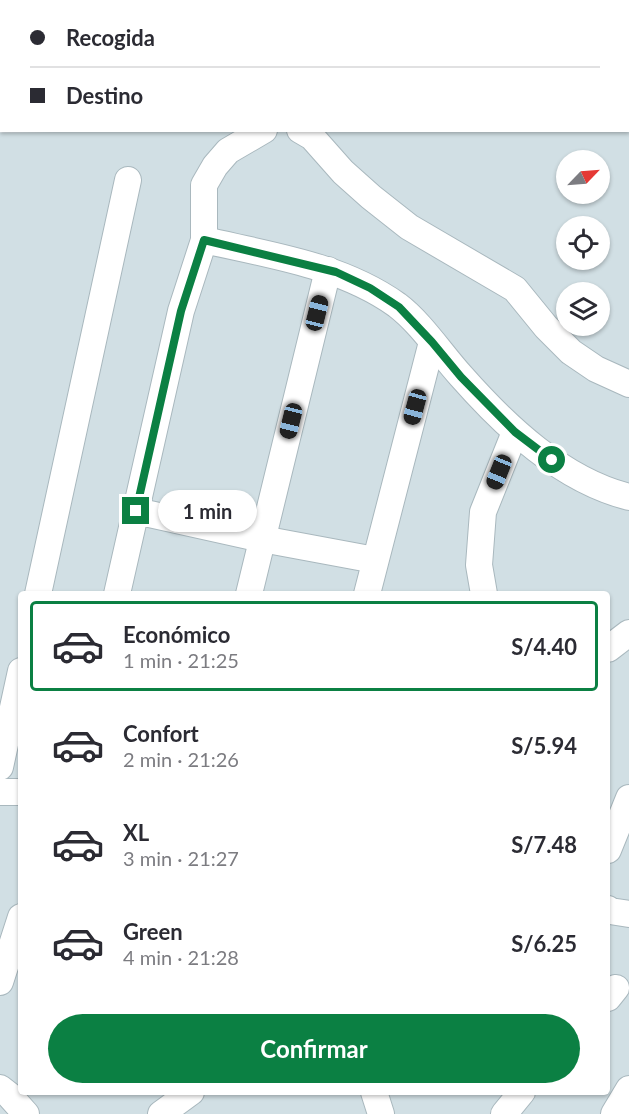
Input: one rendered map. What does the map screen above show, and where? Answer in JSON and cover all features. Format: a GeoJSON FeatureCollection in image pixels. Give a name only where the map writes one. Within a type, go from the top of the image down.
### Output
{"type":"FeatureCollection","features":[{"type":"Feature","properties":{"kind":"street"},"geometry":{"type":"LineString","coordinates":[[118,591],[181,311],[204,240],[204,185],[215,166],[228,151],[261,132]]}},
{"type":"Feature","properties":{"kind":"street"},"geometry":{"type":"LineString","coordinates":[[303,132],[312,137],[343,172],[370,197],[409,227],[515,289],[546,327],[571,352],[596,369],[629,384]]}},
{"type":"Feature","properties":{"kind":"street"},"geometry":{"type":"LineString","coordinates":[[39,591],[128,180]]}},
{"type":"Feature","properties":{"kind":"street"},"geometry":{"type":"LineString","coordinates":[[204,240],[328,270],[370,288],[399,307],[461,377],[515,432],[568,472],[629,497]]}},
{"type":"Feature","properties":{"kind":"street"},"geometry":{"type":"LineString","coordinates":[[250,591],[328,270]]}},
{"type":"Feature","properties":{"kind":"street"},"geometry":{"type":"LineString","coordinates":[[368,591],[432,342]]}},
{"type":"Feature","properties":{"kind":"street"},"geometry":{"type":"LineString","coordinates":[[483,591],[479,566],[483,512],[515,432]]}},
{"type":"Feature","properties":{"kind":"street"},"geometry":{"type":"LineString","coordinates":[[136,511],[262,539],[375,560]]}},
{"type":"Feature","properties":{"kind":"street"},"geometry":{"type":"LineString","coordinates":[[610,647],[629,633]]}},
{"type":"Feature","properties":{"kind":"street"},"geometry":{"type":"LineString","coordinates":[[0,767],[18,685]]}},
{"type":"Feature","properties":{"kind":"street"},"geometry":{"type":"LineString","coordinates":[[0,792],[18,792]]}},
{"type":"Feature","properties":{"kind":"street"},"geometry":{"type":"LineString","coordinates":[[610,845],[629,798]]}},
{"type":"Feature","properties":{"kind":"street"},"geometry":{"type":"LineString","coordinates":[[610,911],[629,914]]}},
{"type":"Feature","properties":{"kind":"street"},"geometry":{"type":"LineString","coordinates":[[0,982],[13,919]]}},
{"type":"Feature","properties":{"kind":"street"},"geometry":{"type":"LineString","coordinates":[[10,1088],[26,1114]]}},
{"type":"Feature","properties":{"kind":"street"},"geometry":{"type":"LineString","coordinates":[[614,1114],[629,1089]]}},
{"type":"Feature","properties":{"kind":"street"},"geometry":{"type":"LineString","coordinates":[[161,1114],[187,1095]]}},
{"type":"Feature","properties":{"kind":"street"},"geometry":{"type":"LineString","coordinates":[[375,1095],[381,1114]]}},
{"type":"Feature","properties":{"kind":"street"},"geometry":{"type":"LineString","coordinates":[[504,1114],[520,1095]]}},
{"type":"Feature","properties":{"kind":"shaded area"},"geometry":{"type":"Polygon","coordinates":[[[629,132],[629,1114],[0,1114],[0,133],[629,132]]]}},
{"type":"Feature","properties":{"kind":"route"},"geometry":{"type":"LineString","coordinates":[[136,511],[181,311],[204,240],[336,272],[370,288],[399,307],[461,377],[515,432],[552,460]]}}]}
